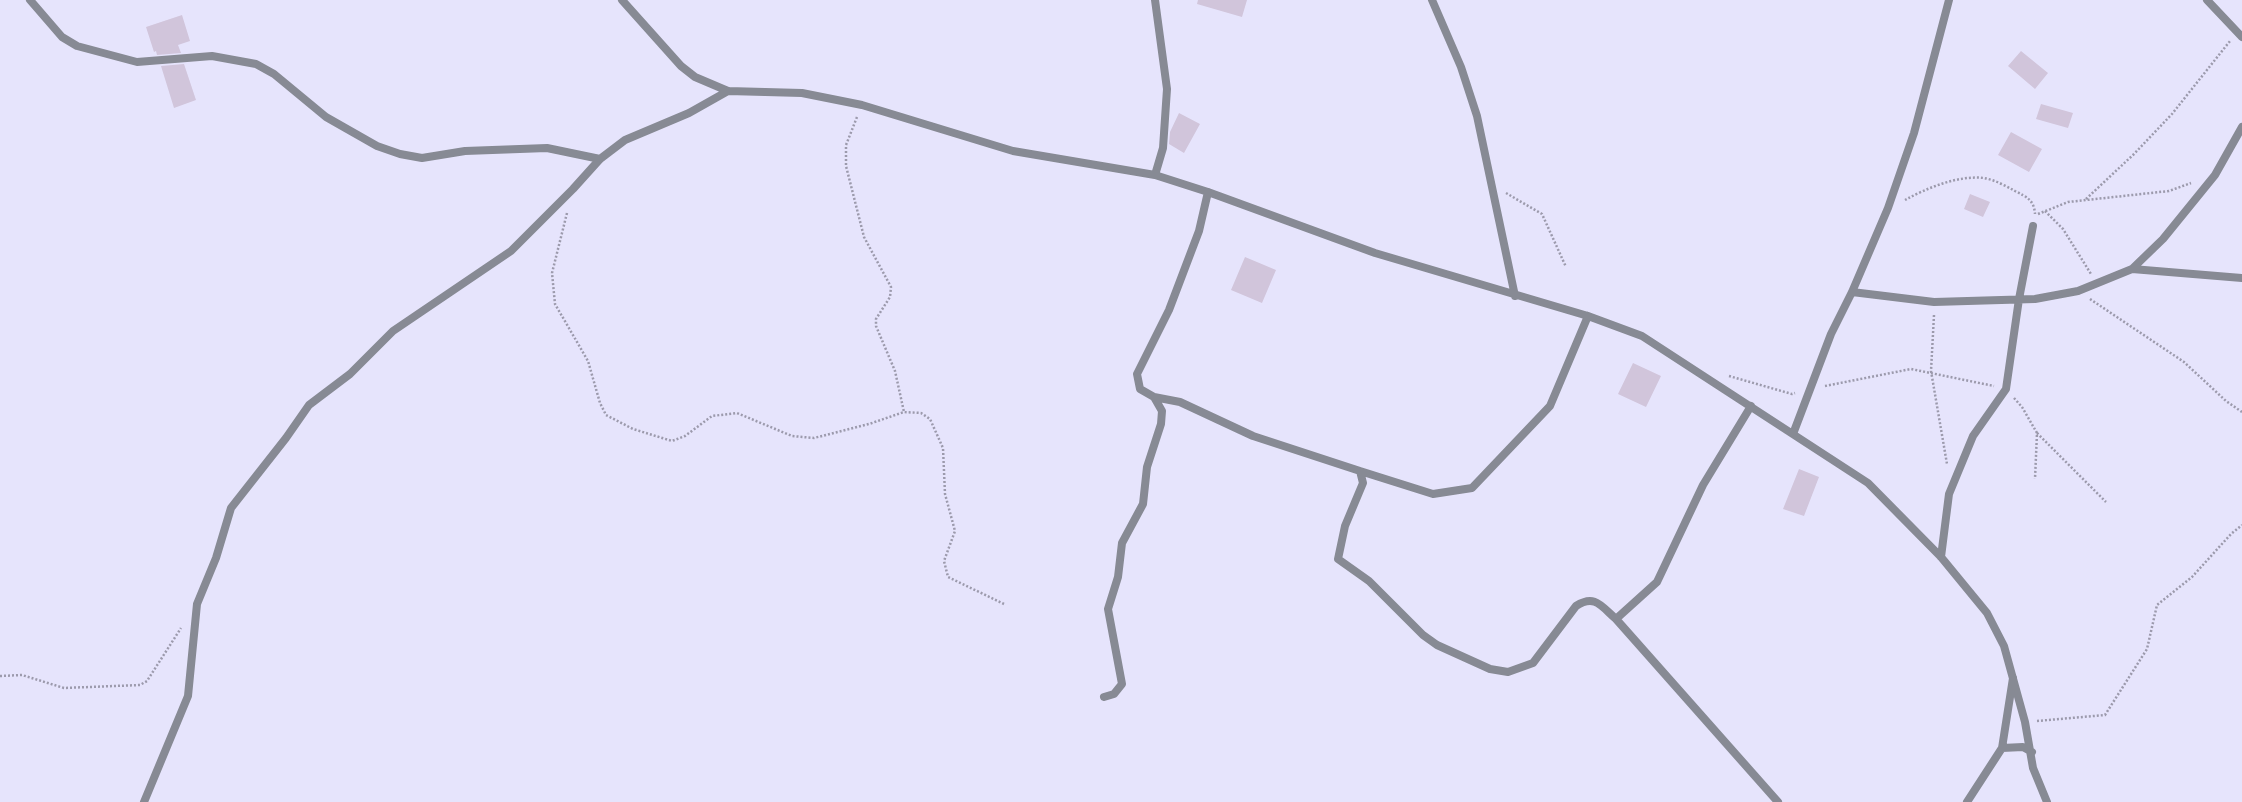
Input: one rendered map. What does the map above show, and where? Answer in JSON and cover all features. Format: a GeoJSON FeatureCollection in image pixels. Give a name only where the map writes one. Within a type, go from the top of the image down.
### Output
{"type":"FeatureCollection","features":[{"type":"Feature","properties":{"kind":"street"},"geometry":{"type":"LineString","coordinates":[[30,0],[62,37],[77,46],[137,62],[212,56],[256,64],[274,74],[326,117],[377,146],[400,154],[422,158],[465,151],[547,148],[600,159]]}},
{"type":"Feature","properties":{"kind":"street"},"geometry":{"type":"LineString","coordinates":[[622,0],[681,66],[695,77],[728,91],[802,93],[862,105],[1013,151],[1155,175],[1208,192],[1375,253],[1515,296],[1588,316],[1642,336],[1868,483],[1941,557],[1987,613],[2004,646],[2013,674],[2025,722],[2032,752],[2033,768],[2047,802]]}},
{"type":"Feature","properties":{"kind":"street"},"geometry":{"type":"LineString","coordinates":[[1155,0],[1167,89],[1163,148],[1155,175]]}},
{"type":"Feature","properties":{"kind":"street"},"geometry":{"type":"LineString","coordinates":[[1432,0],[1461,67],[1477,116],[1515,296]]}},
{"type":"Feature","properties":{"kind":"street"},"geometry":{"type":"LineString","coordinates":[[1793,434],[1831,334],[1852,292],[1888,208],[1914,133],[1949,0]]}},
{"type":"Feature","properties":{"kind":"street"},"geometry":{"type":"LineString","coordinates":[[2207,0],[2240,34]]}},
{"type":"Feature","properties":{"kind":"street"},"geometry":{"type":"LineString","coordinates":[[144,802],[188,696],[197,604],[216,558],[231,508],[286,438],[308,405],[350,374],[392,331],[511,251],[573,189],[600,159],[625,140],[689,113],[728,91]]}},
{"type":"Feature","properties":{"kind":"street"},"geometry":{"type":"LineString","coordinates":[[1852,292],[1934,302],[2019,299],[2035,300],[2078,291],[2132,269],[2163,239],[2215,175],[2242,127]]}},
{"type":"Feature","properties":{"kind":"street"},"geometry":{"type":"LineString","coordinates":[[1208,192],[1198,231],[1169,310],[1137,374],[1140,389],[1154,397],[1180,402],[1253,436],[1360,471],[1433,494],[1472,488],[1550,406],[1588,316]]}},
{"type":"Feature","properties":{"kind":"street"},"geometry":{"type":"LineString","coordinates":[[1941,557],[1949,494],[1972,436],[2006,389],[2019,299],[2033,226]]}},
{"type":"Feature","properties":{"kind":"street"},"geometry":{"type":"LineString","coordinates":[[2132,269],[2242,278]]}},
{"type":"Feature","properties":{"kind":"street"},"geometry":{"type":"LineString","coordinates":[[1104,698],[1114,694],[1122,684],[1108,609],[1118,577],[1122,544],[1143,504],[1146,467],[1161,424],[1162,412],[1154,397]]}},
{"type":"Feature","properties":{"kind":"street"},"geometry":{"type":"LineString","coordinates":[[1616,619],[1657,582],[1703,485],[1751,406]]}},
{"type":"Feature","properties":{"kind":"street"},"geometry":{"type":"LineString","coordinates":[[1360,471],[1363,482],[1345,526],[1338,560],[1369,581],[1423,635],[1437,644],[1490,668],[1508,672],[1533,663],[1576,606],[1585,600],[1596,602],[1616,619],[1778,802]]}},
{"type":"Feature","properties":{"kind":"street"},"geometry":{"type":"LineString","coordinates":[[1968,802],[2002,748],[2013,674]]}},
{"type":"Feature","properties":{"kind":"street"},"geometry":{"type":"LineString","coordinates":[[2002,748],[2023,747],[2032,752]]}},
{"type":"Feature","properties":{"kind":"path"},"geometry":{"type":"LineString","coordinates":[[2086,199],[2134,154],[2172,114],[2240,34]]}},
{"type":"Feature","properties":{"kind":"path"},"geometry":{"type":"LineString","coordinates":[[862,105],[846,145],[846,166],[864,237],[891,287],[890,297],[876,319],[876,326],[895,371],[904,412]]}},
{"type":"Feature","properties":{"kind":"path"},"geometry":{"type":"LineString","coordinates":[[2035,214],[2068,202],[2169,191],[2215,175]]}},
{"type":"Feature","properties":{"kind":"path"},"geometry":{"type":"LineString","coordinates":[[1888,208],[1919,193],[1963,178],[1984,178],[2003,185],[2029,198],[2035,206],[2033,226]]}},
{"type":"Feature","properties":{"kind":"path"},"geometry":{"type":"LineString","coordinates":[[1491,182],[1500,190],[1542,214],[1566,267]]}},
{"type":"Feature","properties":{"kind":"path"},"geometry":{"type":"LineString","coordinates":[[568,211],[552,273],[555,304],[588,361],[600,403],[606,415],[632,429],[672,440],[685,436],[712,416],[736,413],[792,436],[814,438],[869,424],[904,412],[921,413],[930,419],[943,448],[946,494],[955,531],[944,561],[948,577],[1004,604]]}},
{"type":"Feature","properties":{"kind":"path"},"geometry":{"type":"LineString","coordinates":[[2045,211],[2063,230],[2086,264],[2096,283]]}},
{"type":"Feature","properties":{"kind":"path"},"geometry":{"type":"LineString","coordinates":[[2078,291],[2184,362],[2226,401],[2242,412]]}},
{"type":"Feature","properties":{"kind":"path"},"geometry":{"type":"LineString","coordinates":[[1934,302],[1931,372],[1948,468]]}},
{"type":"Feature","properties":{"kind":"path"},"geometry":{"type":"LineString","coordinates":[[1725,375],[1792,394],[1812,386],[1831,386],[1911,369],[2006,389],[2022,407],[2037,433],[2106,502]]}},
{"type":"Feature","properties":{"kind":"path"},"geometry":{"type":"LineString","coordinates":[[2035,479],[2037,433]]}},
{"type":"Feature","properties":{"kind":"path"},"geometry":{"type":"LineString","coordinates":[[2025,722],[2105,715],[2147,649],[2157,604],[2192,577],[2231,534],[2242,525]]}},
{"type":"Feature","properties":{"kind":"path"},"geometry":{"type":"LineString","coordinates":[[0,676],[22,675],[64,688],[140,685],[147,681],[184,623]]}},
{"type":"Feature","properties":{"kind":"building"},"geometry":{"type":"Polygon","coordinates":[[[1198,0],[1247,0],[1242,17],[1197,4],[1198,0]]]}},
{"type":"Feature","properties":{"kind":"building"},"geometry":{"type":"Polygon","coordinates":[[[182,15],[190,41],[178,45],[181,53],[157,55],[156,51],[154,52],[146,27],[182,15]]]}},
{"type":"Feature","properties":{"kind":"building"},"geometry":{"type":"Polygon","coordinates":[[[2021,51],[2048,73],[2035,89],[2008,66],[2021,51]]]}},
{"type":"Feature","properties":{"kind":"building"},"geometry":{"type":"Polygon","coordinates":[[[184,64],[196,100],[174,108],[161,66],[184,64]]]}},
{"type":"Feature","properties":{"kind":"building"},"geometry":{"type":"Polygon","coordinates":[[[2041,104],[2073,113],[2068,128],[2036,119],[2041,104]]]}},
{"type":"Feature","properties":{"kind":"building"},"geometry":{"type":"Polygon","coordinates":[[[1179,113],[1200,124],[1184,153],[1169,144],[1170,132],[1179,113]]]}},
{"type":"Feature","properties":{"kind":"building"},"geometry":{"type":"Polygon","coordinates":[[[2011,132],[2042,149],[2029,172],[1998,155],[2011,132]]]}},
{"type":"Feature","properties":{"kind":"building"},"geometry":{"type":"Polygon","coordinates":[[[1970,194],[1990,202],[1983,217],[1964,209],[1970,194]]]}},
{"type":"Feature","properties":{"kind":"building"},"geometry":{"type":"Polygon","coordinates":[[[1245,257],[1276,270],[1262,303],[1231,290],[1245,257]]]}},
{"type":"Feature","properties":{"kind":"building"},"geometry":{"type":"Polygon","coordinates":[[[1633,363],[1661,376],[1646,407],[1618,394],[1633,363]]]}},
{"type":"Feature","properties":{"kind":"building"},"geometry":{"type":"Polygon","coordinates":[[[1799,469],[1819,477],[1804,516],[1783,509],[1799,469]]]}}]}
